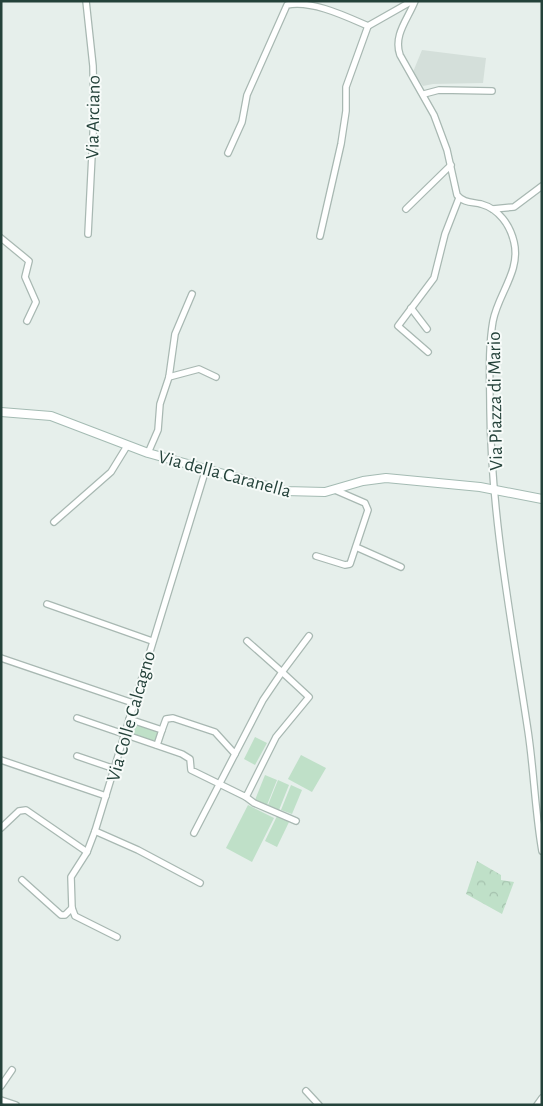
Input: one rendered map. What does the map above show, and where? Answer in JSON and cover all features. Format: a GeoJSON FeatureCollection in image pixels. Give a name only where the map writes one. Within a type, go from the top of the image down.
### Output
{"type":"FeatureCollection","features":[{"type":"Feature","properties":{"kind":"main road","name":"Via della Caranella"},"geometry":{"type":"LineString","coordinates":[[1,412],[51,416],[127,446],[285,491],[316,493],[335,490],[363,481],[386,478],[495,489],[542,499]]}},
{"type":"Feature","properties":{"kind":"street","name":"Via Arciano"},"geometry":{"type":"LineString","coordinates":[[86,1],[93,66],[94,115],[88,234]]}},
{"type":"Feature","properties":{"kind":"street"},"geometry":{"type":"LineString","coordinates":[[320,236],[341,144],[346,111],[346,87],[368,26],[413,1]]}},
{"type":"Feature","properties":{"kind":"street"},"geometry":{"type":"LineString","coordinates":[[413,1],[397,44],[402,60],[424,94],[442,134],[459,198],[445,234],[435,276],[398,327],[428,352]]}},
{"type":"Feature","properties":{"kind":"street"},"geometry":{"type":"LineString","coordinates":[[228,153],[242,122],[247,95],[283,10],[289,4],[304,2],[325,7],[368,26]]}},
{"type":"Feature","properties":{"kind":"street"},"geometry":{"type":"LineString","coordinates":[[424,94],[439,90],[492,91]]}},
{"type":"Feature","properties":{"kind":"street"},"geometry":{"type":"LineString","coordinates":[[406,209],[451,166]]}},
{"type":"Feature","properties":{"kind":"street"},"geometry":{"type":"LineString","coordinates":[[459,198],[494,209],[514,206],[542,186]]}},
{"type":"Feature","properties":{"kind":"street","name":"Via Piazza di Mario"},"geometry":{"type":"LineString","coordinates":[[494,209],[510,232],[516,254],[513,270],[497,304],[492,330],[490,412],[495,489],[512,636],[528,736],[542,851]]}},
{"type":"Feature","properties":{"kind":"street"},"geometry":{"type":"LineString","coordinates":[[1,238],[29,261],[25,277],[36,302],[27,321]]}},
{"type":"Feature","properties":{"kind":"street"},"geometry":{"type":"LineString","coordinates":[[148,452],[158,430],[160,404],[169,377],[175,334],[192,294]]}},
{"type":"Feature","properties":{"kind":"street"},"geometry":{"type":"LineString","coordinates":[[411,308],[427,329]]}},
{"type":"Feature","properties":{"kind":"street"},"geometry":{"type":"LineString","coordinates":[[169,377],[197,369],[205,370],[216,377]]}},
{"type":"Feature","properties":{"kind":"street"},"geometry":{"type":"LineString","coordinates":[[54,522],[111,472],[127,446]]}},
{"type":"Feature","properties":{"kind":"street","name":"Via Colle Calcagno"},"geometry":{"type":"LineString","coordinates":[[72,908],[71,876],[87,852],[95,832],[206,469]]}},
{"type":"Feature","properties":{"kind":"street"},"geometry":{"type":"LineString","coordinates":[[316,556],[349,565],[356,547],[367,506],[335,490]]}},
{"type":"Feature","properties":{"kind":"street"},"geometry":{"type":"LineString","coordinates":[[356,547],[401,567]]}},
{"type":"Feature","properties":{"kind":"street"},"geometry":{"type":"LineString","coordinates":[[47,604],[152,641]]}},
{"type":"Feature","properties":{"kind":"street"},"geometry":{"type":"LineString","coordinates":[[194,833],[263,700],[309,636]]}},
{"type":"Feature","properties":{"kind":"street"},"geometry":{"type":"LineString","coordinates":[[246,797],[262,769],[276,737],[308,700],[307,694],[247,641]]}},
{"type":"Feature","properties":{"kind":"street"},"geometry":{"type":"LineString","coordinates":[[1,658],[133,703]]}},
{"type":"Feature","properties":{"kind":"street"},"geometry":{"type":"LineString","coordinates":[[78,718],[157,744],[187,757],[190,760],[191,770],[246,797],[254,803],[296,821]]}},
{"type":"Feature","properties":{"kind":"street"},"geometry":{"type":"LineString","coordinates":[[157,744],[167,718],[173,718],[215,732],[235,754]]}},
{"type":"Feature","properties":{"kind":"street"},"geometry":{"type":"LineString","coordinates":[[129,719],[162,730]]}},
{"type":"Feature","properties":{"kind":"street"},"geometry":{"type":"LineString","coordinates":[[77,756],[115,769]]}},
{"type":"Feature","properties":{"kind":"street"},"geometry":{"type":"LineString","coordinates":[[1,760],[106,796]]}},
{"type":"Feature","properties":{"kind":"street"},"geometry":{"type":"LineString","coordinates":[[1,828],[19,811],[26,810],[87,852]]}},
{"type":"Feature","properties":{"kind":"street"},"geometry":{"type":"LineString","coordinates":[[95,832],[134,848],[200,883]]}},
{"type":"Feature","properties":{"kind":"street"},"geometry":{"type":"LineString","coordinates":[[22,880],[61,915],[65,915],[72,908],[78,918],[117,937]]}},
{"type":"Feature","properties":{"kind":"street"},"geometry":{"type":"LineString","coordinates":[[1,1086],[12,1070]]}},
{"type":"Feature","properties":{"kind":"street"},"geometry":{"type":"LineString","coordinates":[[306,1091],[318,1105]]}},
{"type":"Feature","properties":{"kind":"street"},"geometry":{"type":"LineString","coordinates":[[537,1105],[542,1098]]}},
{"type":"Feature","properties":{"kind":"street"},"geometry":{"type":"LineString","coordinates":[[1,1100],[16,1105]]}},
{"type":"Feature","properties":{"kind":"shaded area"},"geometry":{"type":"Polygon","coordinates":[[[422,50],[486,58],[483,83],[423,86],[413,72],[422,50]]]}},
{"type":"Feature","properties":{"kind":"green space"},"geometry":{"type":"Polygon","coordinates":[[[134,722],[160,731],[156,743],[130,734],[134,722]]]}},
{"type":"Feature","properties":{"kind":"green space"},"geometry":{"type":"Polygon","coordinates":[[[255,737],[267,743],[255,765],[244,759],[255,737]]]}},
{"type":"Feature","properties":{"kind":"green space"},"geometry":{"type":"Polygon","coordinates":[[[301,755],[326,768],[312,792],[288,779],[301,755]]]}},
{"type":"Feature","properties":{"kind":"green space"},"geometry":{"type":"Polygon","coordinates":[[[265,775],[277,780],[267,805],[255,800],[265,775]]]}},
{"type":"Feature","properties":{"kind":"green space"},"geometry":{"type":"Polygon","coordinates":[[[278,780],[289,785],[279,810],[268,805],[278,780]]]}},
{"type":"Feature","properties":{"kind":"green space"},"geometry":{"type":"Polygon","coordinates":[[[291,785],[302,790],[292,814],[281,810],[291,785]]]}},
{"type":"Feature","properties":{"kind":"green space"},"geometry":{"type":"Polygon","coordinates":[[[248,805],[274,818],[252,862],[226,848],[248,805]]]}},
{"type":"Feature","properties":{"kind":"green space"},"geometry":{"type":"Polygon","coordinates":[[[277,816],[289,822],[277,847],[265,841],[277,816]]]}},
{"type":"Feature","properties":{"kind":"green space"},"geometry":{"type":"Polygon","coordinates":[[[477,861],[501,875],[501,880],[514,882],[502,914],[466,894],[477,861]]]}}]}
